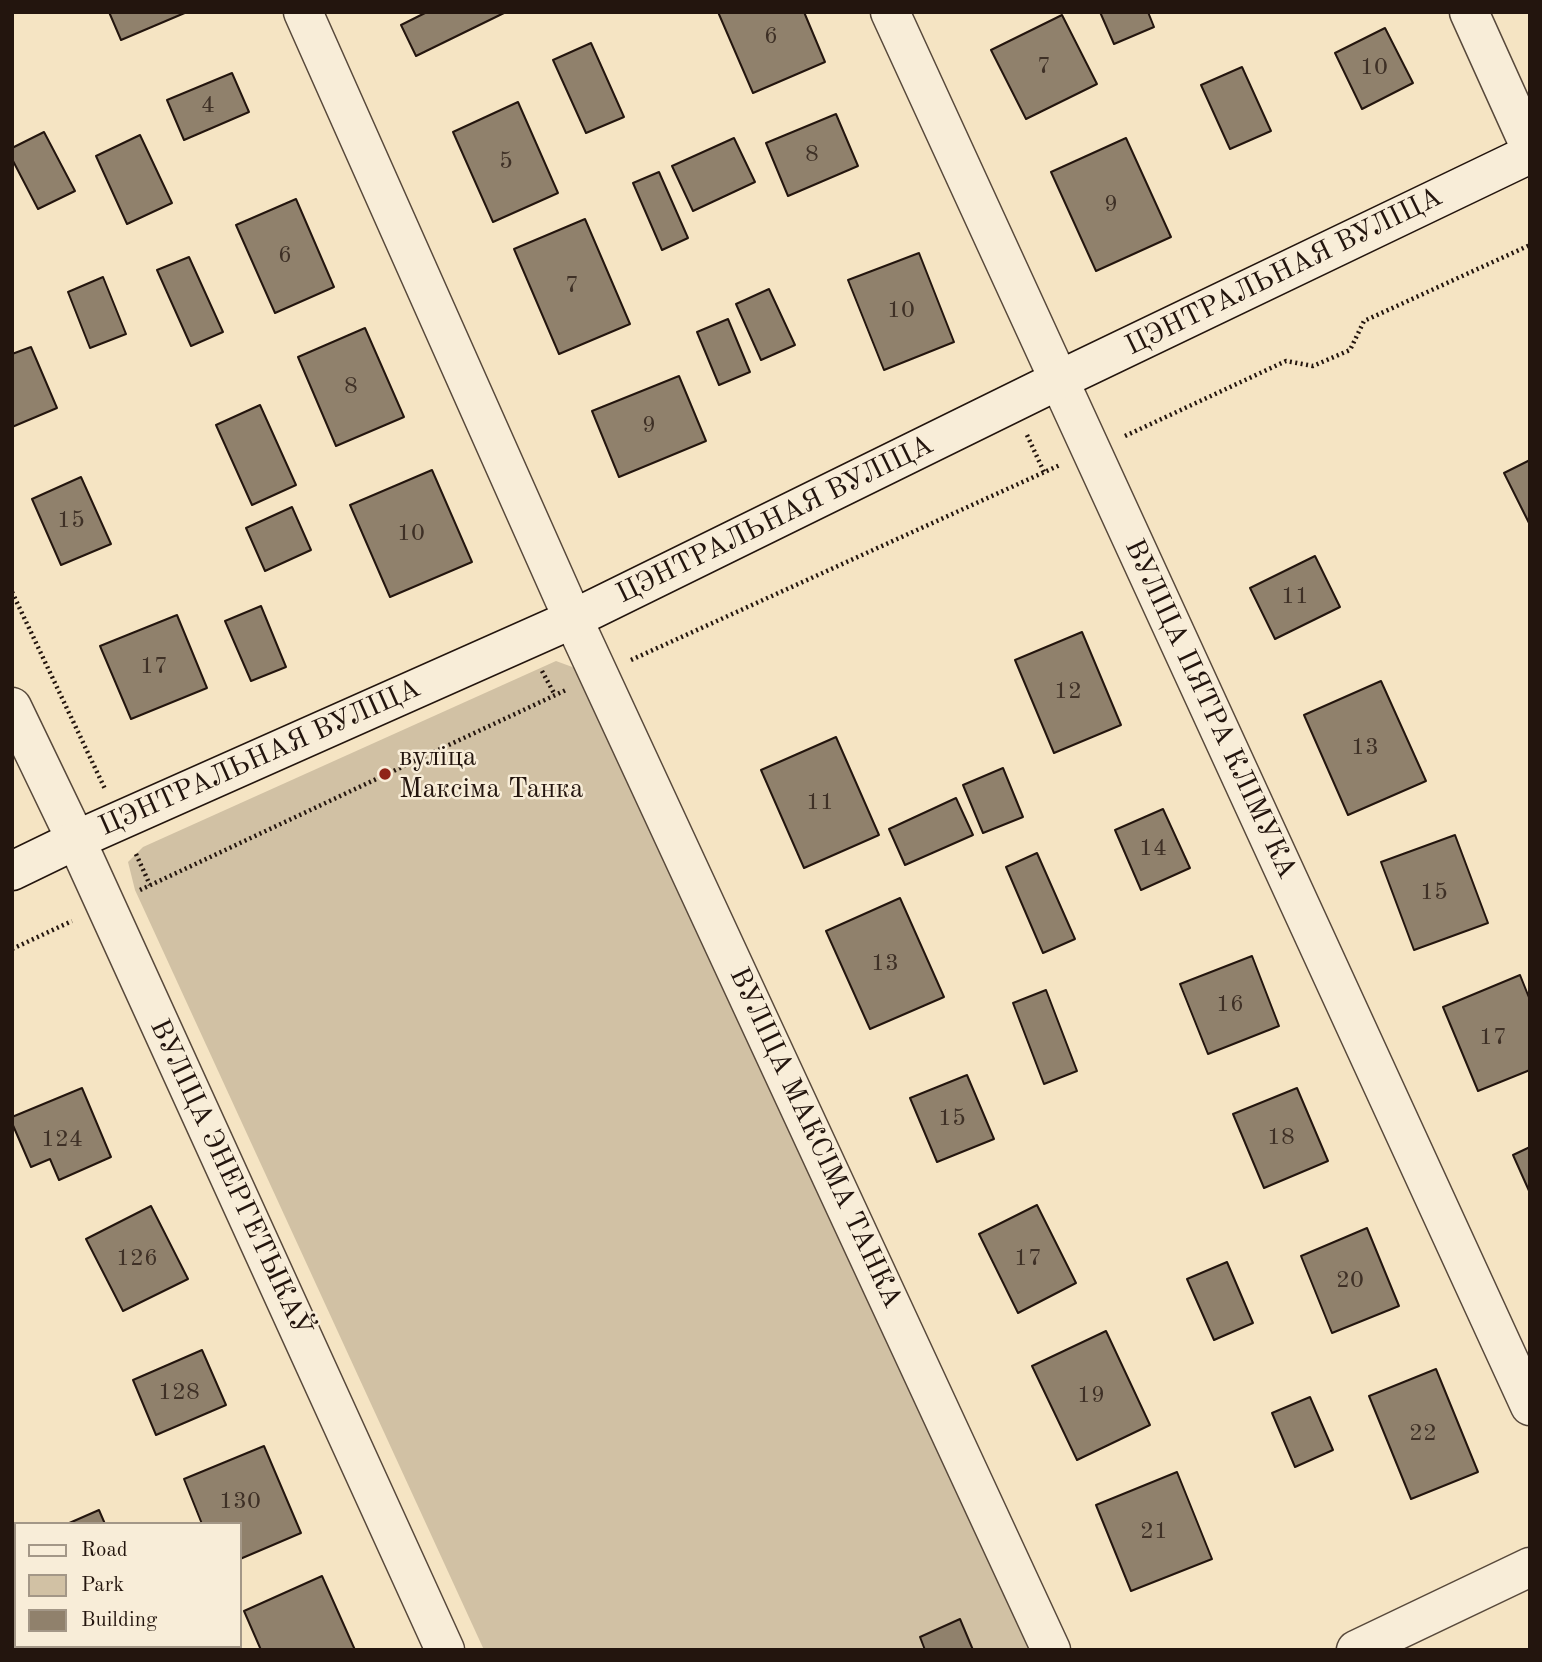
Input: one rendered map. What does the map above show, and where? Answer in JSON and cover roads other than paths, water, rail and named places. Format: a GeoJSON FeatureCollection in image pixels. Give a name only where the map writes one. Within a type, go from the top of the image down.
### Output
{"type":"FeatureCollection","features":[{"type":"Feature","properties":{"kind":"street","name":"ВУЛІЦА МАКСІМА ТАНКА"},"geometry":{"type":"LineString","coordinates":[[303,12],[573,619],[1051,1650]]}},
{"type":"Feature","properties":{"kind":"street","name":"ВУЛІЦА ПЯТРА КЛІМУКА"},"geometry":{"type":"LineString","coordinates":[[890,12],[1530,1406]]}},
{"type":"Feature","properties":{"kind":"street"},"geometry":{"type":"LineString","coordinates":[[1469,12],[1530,147]]}},
{"type":"Feature","properties":{"kind":"street","name":"ЦЭНТРАЛЬНАЯ ВУЛІЦА"},"geometry":{"type":"LineString","coordinates":[[12,871],[120,820],[573,619],[1059,380],[1530,154]]}},
{"type":"Feature","properties":{"kind":"street","name":"ВУЛІЦА ЭНЕРГЕТЫКАЎ"},"geometry":{"type":"LineString","coordinates":[[12,707],[106,905],[445,1650]]}},
{"type":"Feature","properties":{"kind":"street"},"geometry":{"type":"LineString","coordinates":[[1356,1650],[1530,1567]]}},
{"type":"Feature","properties":{"kind":"place","name":"вуліца Максіма Танка"},"geometry":{"type":"Point","coordinates":[385,774]}}]}
